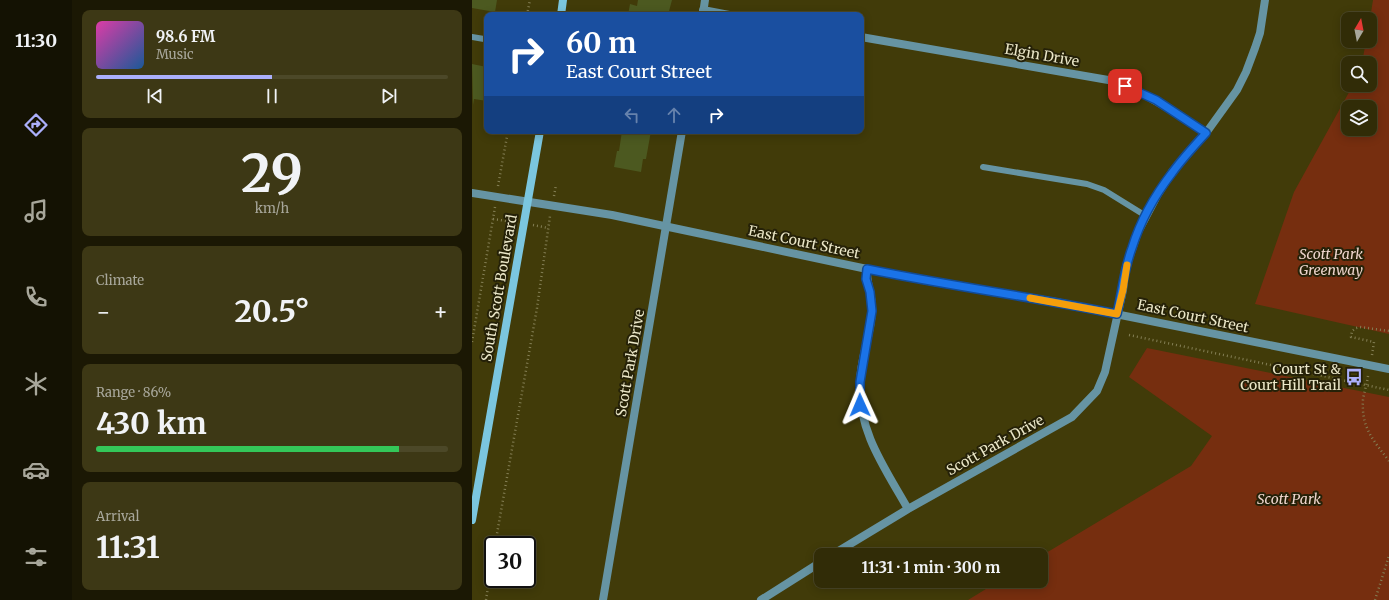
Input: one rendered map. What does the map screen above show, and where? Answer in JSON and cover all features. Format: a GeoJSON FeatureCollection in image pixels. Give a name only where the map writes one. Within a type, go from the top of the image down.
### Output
{"type":"FeatureCollection","features":[{"type":"Feature","properties":{"kind":"main road"},"geometry":{"type":"LineString","coordinates":[[561,12],[563,0]]}},
{"type":"Feature","properties":{"kind":"main road","name":"South Scott Boulevard"},"geometry":{"type":"LineString","coordinates":[[472,520],[539,134]]}},
{"type":"Feature","properties":{"kind":"street"},"geometry":{"type":"LineString","coordinates":[[703,12],[705,0]]}},
{"type":"Feature","properties":{"kind":"street","name":"Scott Park Drive"},"geometry":{"type":"LineString","coordinates":[[844,548],[908,509],[1072,416],[1086,404],[1097,391],[1105,372],[1131,249],[1138,232],[1172,172],[1206,133],[1237,90],[1246,72],[1260,33],[1266,0]]}},
{"type":"Feature","properties":{"kind":"street","name":"Elgin Drive"},"geometry":{"type":"LineString","coordinates":[[864,38],[1114,81],[1156,100],[1206,133]]}},
{"type":"Feature","properties":{"kind":"street","name":"Scott Park Drive"},"geometry":{"type":"LineString","coordinates":[[602,600],[667,227],[682,134]]}},
{"type":"Feature","properties":{"kind":"street","name":"East Court Street"},"geometry":{"type":"LineString","coordinates":[[472,193],[612,215],[867,269],[934,282],[1056,302],[1389,370]]}},
{"type":"Feature","properties":{"kind":"street"},"geometry":{"type":"LineString","coordinates":[[867,269],[866,279],[870,292],[872,311],[860,382],[860,405],[865,427],[872,446],[908,509]]}},
{"type":"Feature","properties":{"kind":"street"},"geometry":{"type":"LineString","coordinates":[[761,600],[814,566]]}},
{"type":"Feature","properties":{"kind":"lane"},"geometry":{"type":"LineString","coordinates":[[472,37],[484,39]]}},
{"type":"Feature","properties":{"kind":"lane"},"geometry":{"type":"LineString","coordinates":[[983,167],[1087,184],[1104,190],[1146,216]]}},
{"type":"Feature","properties":{"kind":"path"},"geometry":{"type":"LineString","coordinates":[[528,12],[530,0]]}},
{"type":"Feature","properties":{"kind":"path"},"geometry":{"type":"LineString","coordinates":[[498,186],[507,134]]}},
{"type":"Feature","properties":{"kind":"path"},"geometry":{"type":"LineString","coordinates":[[554,193],[556,186]]}},
{"type":"Feature","properties":{"kind":"path"},"geometry":{"type":"LineString","coordinates":[[472,342],[494,219],[494,211]]}},
{"type":"Feature","properties":{"kind":"path"},"geometry":{"type":"LineString","coordinates":[[494,219],[507,221]]}},
{"type":"Feature","properties":{"kind":"path"},"geometry":{"type":"LineString","coordinates":[[497,536],[537,308],[549,222]]}},
{"type":"Feature","properties":{"kind":"path"},"geometry":{"type":"LineString","coordinates":[[539,226],[548,228]]}},
{"type":"Feature","properties":{"kind":"path"},"geometry":{"type":"LineString","coordinates":[[1389,331],[1356,328],[1352,331],[1351,337],[1374,342],[1372,356],[1366,365],[1368,377],[1363,400],[1363,413],[1371,438],[1389,461]]}},
{"type":"Feature","properties":{"kind":"path"},"geometry":{"type":"LineString","coordinates":[[1129,335],[1389,390]]}},
{"type":"Feature","properties":{"kind":"path"},"geometry":{"type":"LineString","coordinates":[[1375,600],[1389,556]]}},
{"type":"Feature","properties":{"kind":"path"},"geometry":{"type":"LineString","coordinates":[[486,600],[488,588]]}},
{"type":"Feature","properties":{"kind":"green space","name":"Scott Park Greenway"},"geometry":{"type":"Polygon","coordinates":[[[1373,0],[1389,0],[1389,334],[1255,304],[1294,192],[1341,107],[1341,136],[1377,136],[1377,100],[1345,100],[1349,92],[1377,92],[1377,56],[1363,56],[1365,48],[1377,48],[1377,12],[1371,12],[1373,0]]]}},
{"type":"Feature","properties":{"kind":"green space","name":"Scott Park"},"geometry":{"type":"Polygon","coordinates":[[[1147,348],[1389,397],[1389,600],[968,600],[988,588],[1048,588],[1048,552],[1191,466],[1212,436],[1129,377],[1147,348]]]}},
{"type":"Feature","properties":{"kind":"building"},"geometry":{"type":"Polygon","coordinates":[[[472,0],[497,0],[495,12],[472,8],[472,0]]]}},
{"type":"Feature","properties":{"kind":"building"},"geometry":{"type":"Polygon","coordinates":[[[638,0],[672,0],[669,12],[629,12],[630,4],[637,6],[638,0]]]}},
{"type":"Feature","properties":{"kind":"building"},"geometry":{"type":"Polygon","coordinates":[[[472,64],[484,66],[484,101],[474,99],[473,105],[472,64]]]}},
{"type":"Feature","properties":{"kind":"building"},"geometry":{"type":"Polygon","coordinates":[[[622,134],[650,134],[646,159],[643,159],[641,172],[614,167],[617,151],[619,151],[622,134]]]}},
{"type":"Feature","properties":{"kind":"slow traffic"},"geometry":{"type":"LineString","coordinates":[[1030,298],[1117,314],[1127,265]]}},
{"type":"Feature","properties":{"kind":"place","name":"Court St & Court Hill Trail"},"geometry":{"type":"Point","coordinates":[1354,377]}},
{"type":"Feature","properties":{"kind":"route"},"geometry":{"type":"LineString","coordinates":[[860,405],[860,382],[872,311],[870,292],[866,279],[867,269],[1117,314],[1131,249],[1138,232],[1158,194],[1172,172],[1206,133],[1156,100],[1125,86]]}}]}
